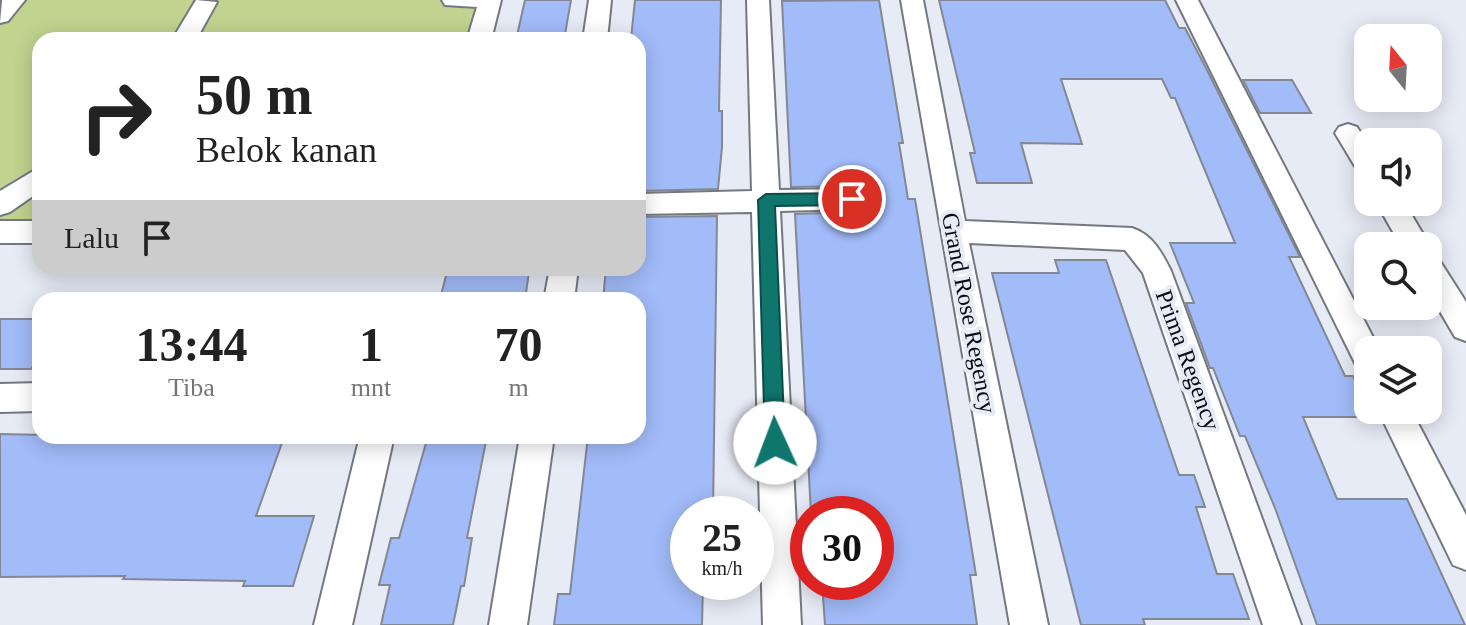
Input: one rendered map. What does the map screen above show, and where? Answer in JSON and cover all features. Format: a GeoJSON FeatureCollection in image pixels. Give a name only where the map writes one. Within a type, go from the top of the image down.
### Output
{"type":"FeatureCollection","features":[{"type":"Feature","properties":{"kind":"street"},"geometry":{"type":"LineString","coordinates":[[0,16],[14,0]]}},
{"type":"Feature","properties":{"kind":"street"},"geometry":{"type":"LineString","coordinates":[[453,0],[490,0],[481,32]]}},
{"type":"Feature","properties":{"kind":"street"},"geometry":{"type":"LineString","coordinates":[[596,32],[600,0]]}},
{"type":"Feature","properties":{"kind":"street"},"geometry":{"type":"LineString","coordinates":[[758,0],[782,625]]}},
{"type":"Feature","properties":{"kind":"street","name":"Grand Rose Regency"},"geometry":{"type":"LineString","coordinates":[[912,0],[1029,625]]}},
{"type":"Feature","properties":{"kind":"street"},"geometry":{"type":"LineString","coordinates":[[1187,0],[1357,336]]}},
{"type":"Feature","properties":{"kind":"street"},"geometry":{"type":"LineString","coordinates":[[189,32],[208,1]]}},
{"type":"Feature","properties":{"kind":"street"},"geometry":{"type":"LineString","coordinates":[[1348,133],[1354,143]]}},
{"type":"Feature","properties":{"kind":"street"},"geometry":{"type":"LineString","coordinates":[[0,205],[32,183]]}},
{"type":"Feature","properties":{"kind":"street"},"geometry":{"type":"LineString","coordinates":[[646,204],[852,199]]}},
{"type":"Feature","properties":{"kind":"street","name":"Prima Regency"},"geometry":{"type":"LineString","coordinates":[[953,231],[1132,239],[1146,252],[1157,271],[1282,625]]}},
{"type":"Feature","properties":{"kind":"street"},"geometry":{"type":"LineString","coordinates":[[0,232],[32,232]]}},
{"type":"Feature","properties":{"kind":"street"},"geometry":{"type":"LineString","coordinates":[[1442,289],[1466,328]]}},
{"type":"Feature","properties":{"kind":"street"},"geometry":{"type":"LineString","coordinates":[[0,398],[32,397]]}},
{"type":"Feature","properties":{"kind":"street"},"geometry":{"type":"LineString","coordinates":[[1401,424],[1466,552]]}},
{"type":"Feature","properties":{"kind":"street"},"geometry":{"type":"LineString","coordinates":[[333,625],[375,444]]}},
{"type":"Feature","properties":{"kind":"street"},"geometry":{"type":"LineString","coordinates":[[508,625],[536,444]]}},
{"type":"Feature","properties":{"kind":"green space"},"geometry":{"type":"Polygon","coordinates":[[[0,0],[490,0],[481,32],[32,32],[32,232],[0,232],[0,0]]]}},
{"type":"Feature","properties":{"kind":"building"},"geometry":{"type":"Polygon","coordinates":[[[525,0],[571,0],[565,32],[518,32],[525,0]]]}},
{"type":"Feature","properties":{"kind":"building"},"geometry":{"type":"Polygon","coordinates":[[[635,0],[721,0],[719,111],[722,111],[722,147],[718,189],[646,191],[646,32],[632,32],[635,0]]]}},
{"type":"Feature","properties":{"kind":"building"},"geometry":{"type":"Polygon","coordinates":[[[879,0],[903,143],[899,143],[908,199],[915,199],[976,575],[970,575],[977,625],[825,625],[823,600],[894,600],[894,496],[810,496],[795,214],[853,212],[865,207],[869,198],[863,189],[853,186],[791,187],[782,1],[879,0]]]}},
{"type":"Feature","properties":{"kind":"building"},"geometry":{"type":"Polygon","coordinates":[[[939,0],[1165,0],[1179,28],[1185,28],[1300,257],[1289,257],[1345,376],[1354,378],[1354,417],[1303,417],[1337,499],[1407,499],[1465,625],[1317,625],[1275,508],[1245,436],[1240,436],[1213,368],[1210,368],[1186,303],[1194,303],[1170,243],[1235,243],[1175,98],[1171,98],[1162,79],[1061,79],[1082,144],[1021,143],[1032,183],[977,183],[970,153],[975,153],[939,0]]]}},
{"type":"Feature","properties":{"kind":"building"},"geometry":{"type":"Polygon","coordinates":[[[1243,80],[1292,80],[1311,113],[1260,113],[1243,80]]]}},
{"type":"Feature","properties":{"kind":"building"},"geometry":{"type":"Polygon","coordinates":[[[717,216],[713,496],[670,496],[670,600],[703,600],[702,625],[554,625],[558,594],[570,594],[587,444],[646,444],[646,292],[604,292],[605,276],[646,276],[646,217],[717,216]]]}},
{"type":"Feature","properties":{"kind":"building"},"geometry":{"type":"Polygon","coordinates":[[[1055,260],[1106,260],[1179,475],[1194,475],[1205,507],[1196,507],[1217,574],[1233,574],[1249,619],[1143,619],[1145,625],[1081,625],[992,273],[1059,273],[1055,260]]]}},
{"type":"Feature","properties":{"kind":"building"},"geometry":{"type":"Polygon","coordinates":[[[446,276],[528,276],[526,292],[442,292],[446,276]]]}},
{"type":"Feature","properties":{"kind":"building"},"geometry":{"type":"Polygon","coordinates":[[[0,319],[32,319],[32,368],[0,369],[0,319]]]}},
{"type":"Feature","properties":{"kind":"building"},"geometry":{"type":"Polygon","coordinates":[[[0,434],[32,435],[32,444],[282,444],[256,516],[314,516],[293,586],[243,586],[245,581],[123,579],[125,576],[0,577],[0,434]]]}},
{"type":"Feature","properties":{"kind":"building"},"geometry":{"type":"Polygon","coordinates":[[[426,444],[485,444],[467,538],[472,538],[464,586],[461,586],[453,625],[381,625],[390,585],[379,585],[391,538],[399,538],[426,444]]]}},
{"type":"Feature","properties":{"kind":"route"},"geometry":{"type":"LineString","coordinates":[[775,443],[766,200],[852,199]]}}]}
